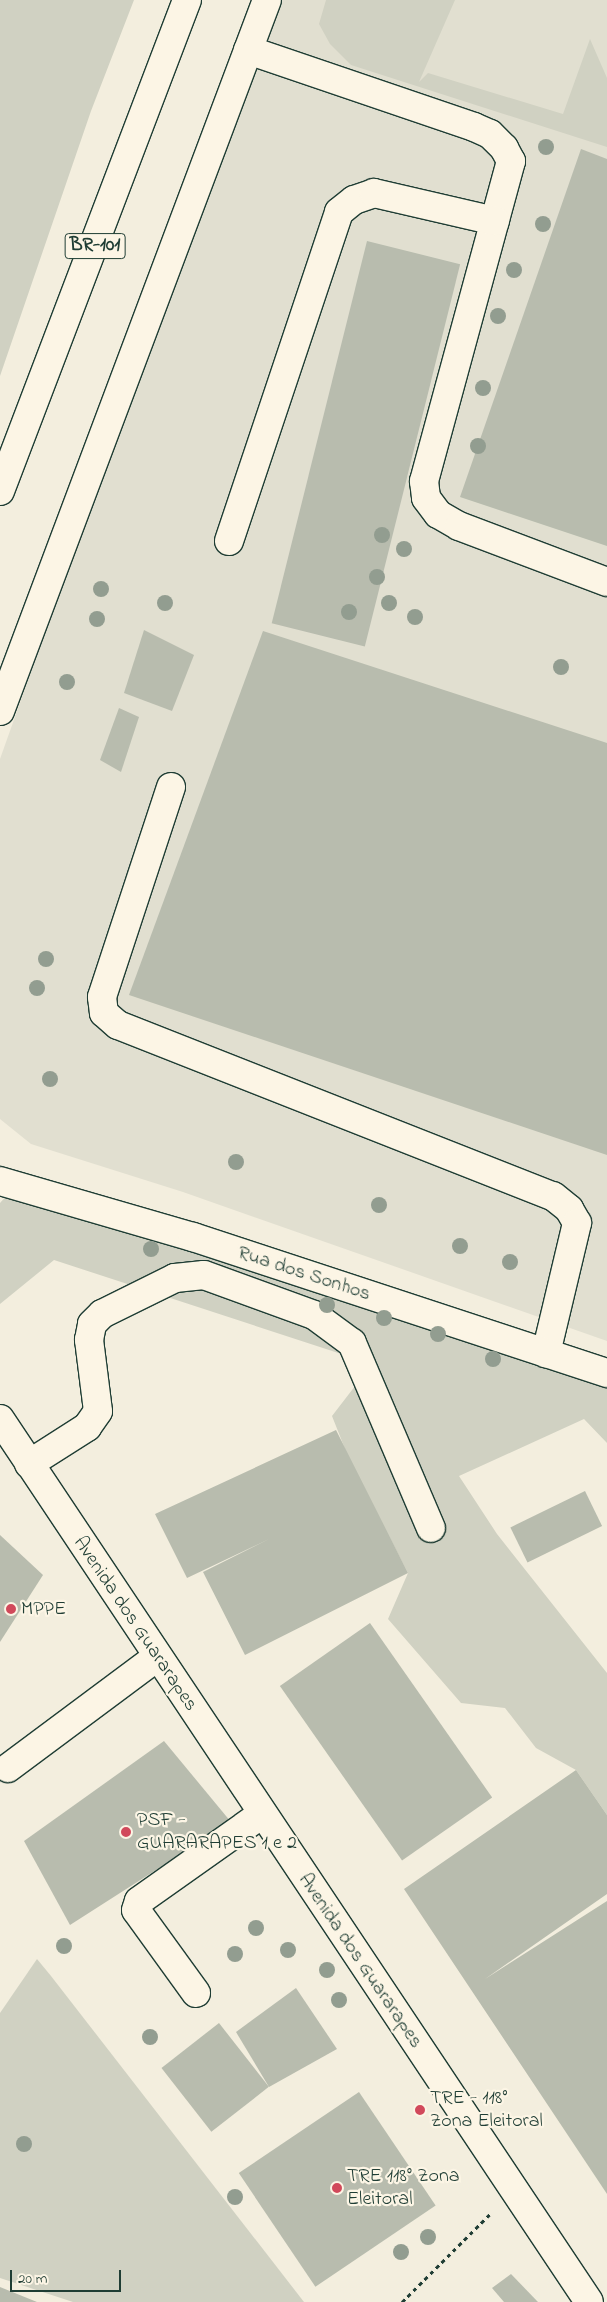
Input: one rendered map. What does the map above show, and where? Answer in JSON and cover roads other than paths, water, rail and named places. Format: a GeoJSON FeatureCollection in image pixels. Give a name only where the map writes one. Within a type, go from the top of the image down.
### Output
{"type":"FeatureCollection","features":[{"type":"Feature","properties":{"kind":"main road","name":"BR-101"},"geometry":{"type":"LineString","coordinates":[[0,490],[188,0]]}},
{"type":"Feature","properties":{"kind":"main road"},"geometry":{"type":"LineString","coordinates":[[0,711],[267,0]]}},
{"type":"Feature","properties":{"kind":"main road"},"geometry":{"type":"LineString","coordinates":[[248,50],[490,134],[511,161],[424,481],[426,498],[438,514],[459,526],[607,582]]}},
{"type":"Feature","properties":{"kind":"main road"},"geometry":{"type":"LineString","coordinates":[[229,541],[339,212],[354,200],[374,193],[495,222]]}},
{"type":"Feature","properties":{"kind":"main road"},"geometry":{"type":"LineString","coordinates":[[171,788],[102,997],[104,1013],[118,1025],[553,1196],[569,1209],[577,1223],[546,1353]]}},
{"type":"Feature","properties":{"kind":"main road","name":"Rua dos Sonhos"},"geometry":{"type":"LineString","coordinates":[[0,1181],[193,1237],[607,1373]]}},
{"type":"Feature","properties":{"kind":"main road"},"geometry":{"type":"LineString","coordinates":[[29,1464],[87,1427],[98,1411],[89,1340],[92,1324],[102,1314],[176,1278],[204,1275],[314,1315],[352,1343],[431,1528]]}},
{"type":"Feature","properties":{"kind":"main road","name":"Avenida dos Guararapes"},"geometry":{"type":"LineString","coordinates":[[0,1419],[157,1657],[590,2302]]}},
{"type":"Feature","properties":{"kind":"main road"},"geometry":{"type":"LineString","coordinates":[[8,1768],[157,1657]]}},
{"type":"Feature","properties":{"kind":"main road"},"geometry":{"type":"LineString","coordinates":[[196,1993],[136,1910],[139,1900],[262,1814]]}},
{"type":"Feature","properties":{"kind":"place","name":"MPPE"},"geometry":{"type":"Point","coordinates":[11,1609]}},
{"type":"Feature","properties":{"kind":"place","name":"PSF - GUARARAPES 1 e 2"},"geometry":{"type":"Point","coordinates":[126,1832]}},
{"type":"Feature","properties":{"kind":"place","name":"TRE - 118° Zona Eleitoral"},"geometry":{"type":"Point","coordinates":[420,2110]}},
{"type":"Feature","properties":{"kind":"place","name":"TRE 118° Zona Eleitoral"},"geometry":{"type":"Point","coordinates":[337,2188]}}]}
